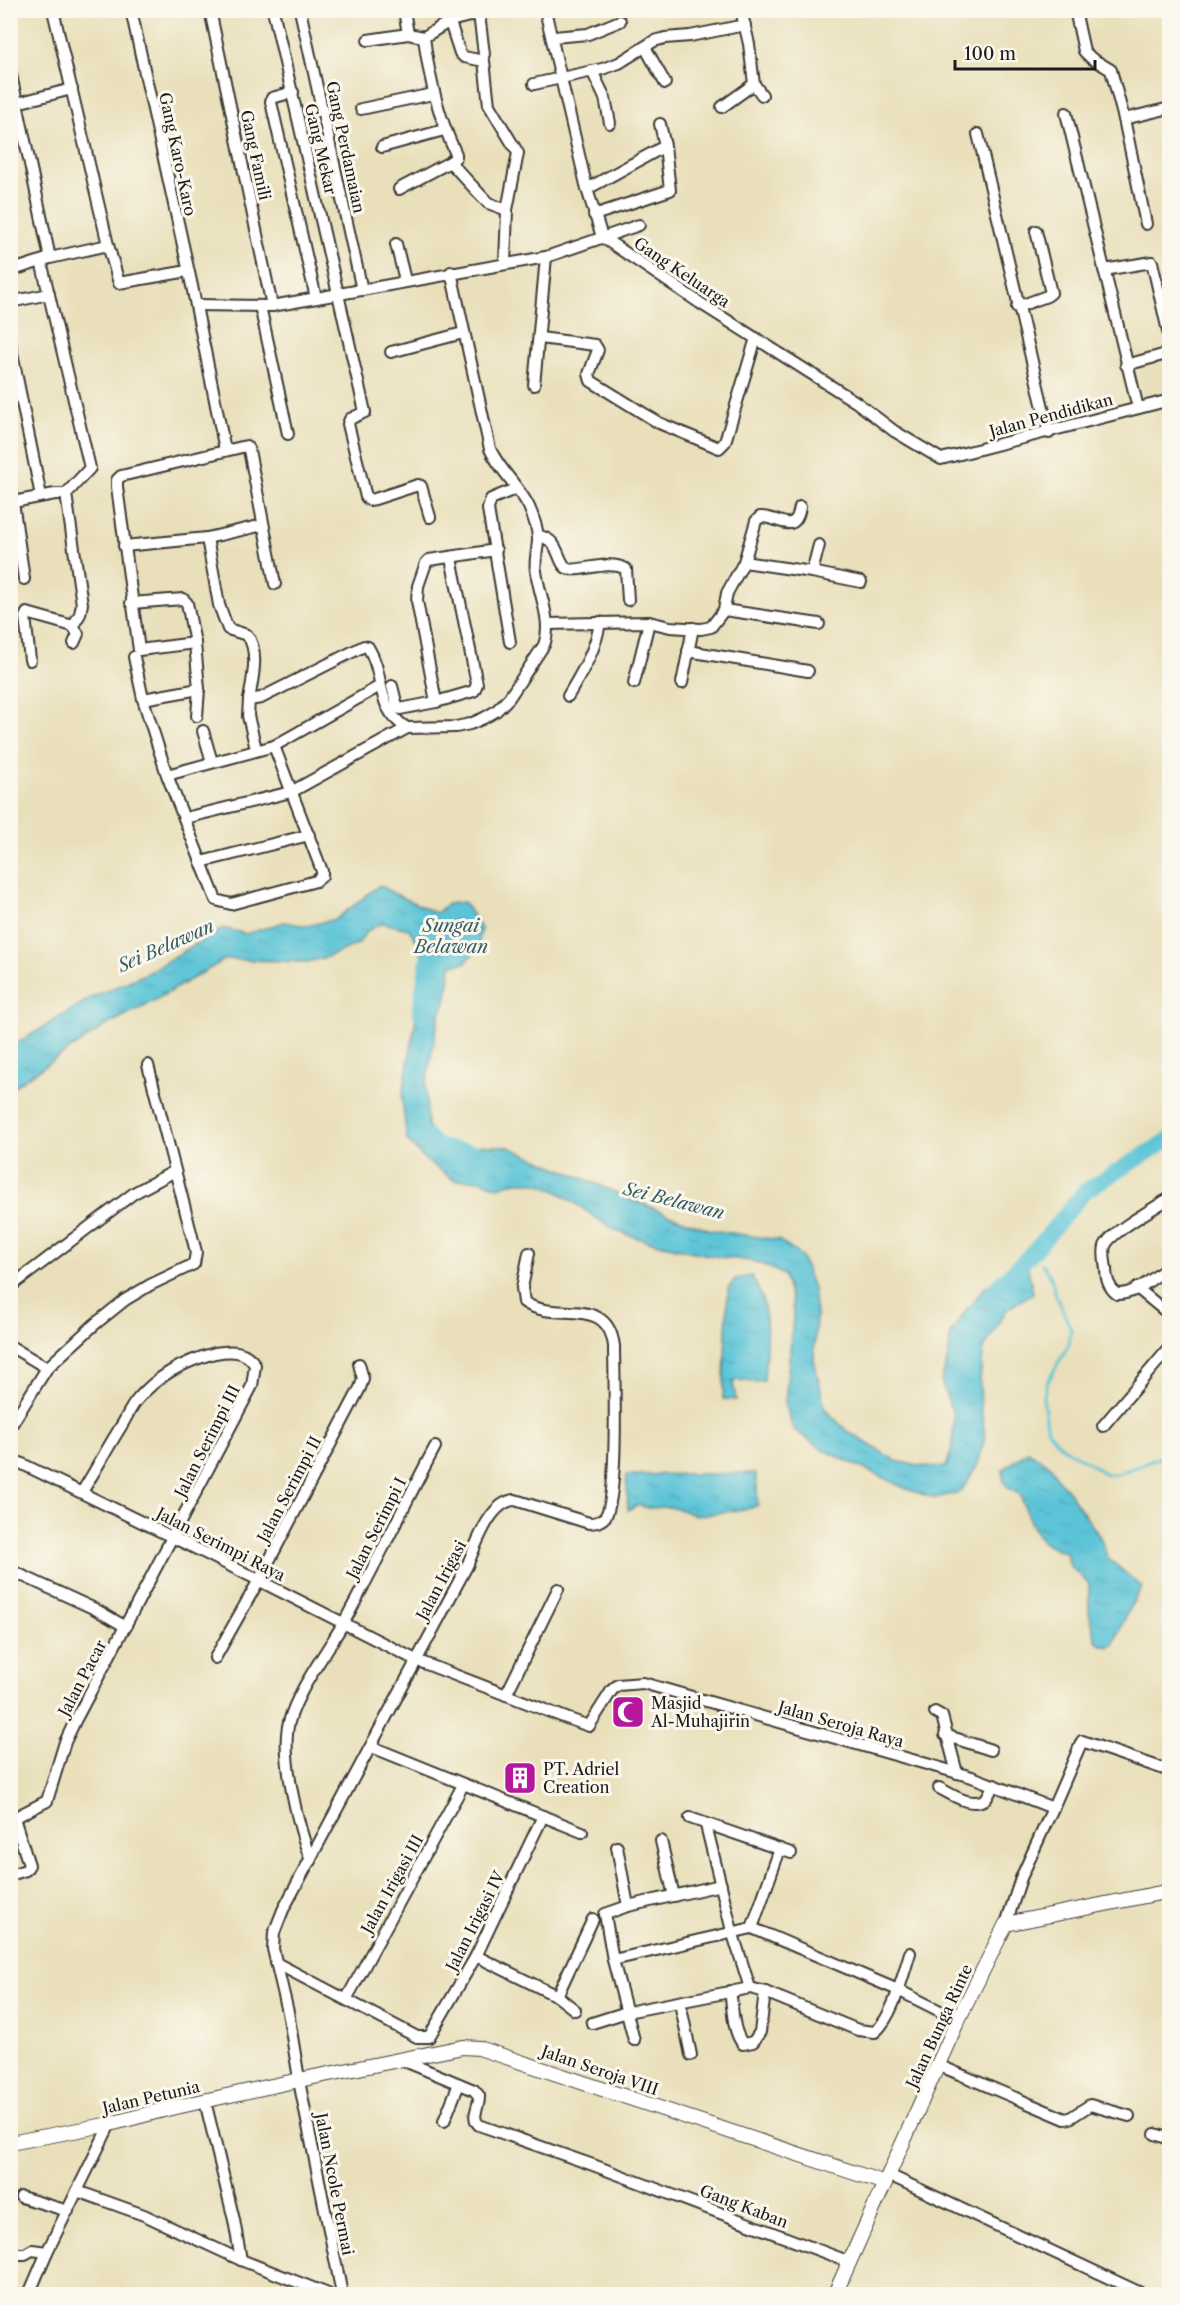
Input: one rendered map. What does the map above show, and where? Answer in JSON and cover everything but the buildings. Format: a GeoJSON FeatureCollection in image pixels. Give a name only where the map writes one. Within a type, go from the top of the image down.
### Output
{"type":"FeatureCollection","features":[{"type":"Feature","properties":{"kind":"street"},"geometry":{"type":"LineString","coordinates":[[53,10],[119,283],[188,271]]}},
{"type":"Feature","properties":{"kind":"street","name":"Gang Karo-Karo"},"geometry":{"type":"LineString","coordinates":[[131,10],[196,305],[225,450]]}},
{"type":"Feature","properties":{"kind":"street","name":"Gang Famili"},"geometry":{"type":"LineString","coordinates":[[210,10],[288,434]]}},
{"type":"Feature","properties":{"kind":"street","name":"Gang Mekar"},"geometry":{"type":"LineString","coordinates":[[273,10],[365,412],[350,419],[348,424],[366,497],[369,500],[375,499],[418,485],[421,486],[430,517]]}},
{"type":"Feature","properties":{"kind":"street","name":"Gang Perdamaian"},"geometry":{"type":"LineString","coordinates":[[300,10],[362,290]]}},
{"type":"Feature","properties":{"kind":"street"},"geometry":{"type":"LineString","coordinates":[[404,10],[408,34]]}},
{"type":"Feature","properties":{"kind":"street"},"geometry":{"type":"LineString","coordinates":[[424,37],[448,16],[479,14],[493,10]]}},
{"type":"Feature","properties":{"kind":"street"},"geometry":{"type":"LineString","coordinates":[[545,10],[587,189],[602,237]]}},
{"type":"Feature","properties":{"kind":"street"},"geometry":{"type":"LineString","coordinates":[[741,10],[754,84],[762,95]]}},
{"type":"Feature","properties":{"kind":"street"},"geometry":{"type":"LineString","coordinates":[[1075,10],[1084,51],[1111,70],[1124,119],[1146,224]]}},
{"type":"Feature","properties":{"kind":"street"},"geometry":{"type":"LineString","coordinates":[[479,14],[483,54]]}},
{"type":"Feature","properties":{"kind":"street"},"geometry":{"type":"LineString","coordinates":[[448,16],[462,55],[483,61],[492,112],[517,148],[507,210],[505,263]]}},
{"type":"Feature","properties":{"kind":"street"},"geometry":{"type":"LineString","coordinates":[[553,37],[588,34],[620,21]]}},
{"type":"Feature","properties":{"kind":"street"},"geometry":{"type":"LineString","coordinates":[[534,84],[619,63],[645,46],[664,38],[690,36],[745,25]]}},
{"type":"Feature","properties":{"kind":"street"},"geometry":{"type":"LineString","coordinates":[[368,40],[408,34],[424,37]]}},
{"type":"Feature","properties":{"kind":"street"},"geometry":{"type":"LineString","coordinates":[[399,189],[456,157],[444,129],[434,94],[424,37]]}},
{"type":"Feature","properties":{"kind":"street"},"geometry":{"type":"LineString","coordinates":[[645,46],[665,83]]}},
{"type":"Feature","properties":{"kind":"street"},"geometry":{"type":"LineString","coordinates":[[10,70],[45,259],[49,294],[90,466],[89,470],[66,494],[17,500],[12,505],[24,579]]}},
{"type":"Feature","properties":{"kind":"street"},"geometry":{"type":"LineString","coordinates":[[592,71],[605,99],[610,123]]}},
{"type":"Feature","properties":{"kind":"street"},"geometry":{"type":"LineString","coordinates":[[722,107],[754,84]]}},
{"type":"Feature","properties":{"kind":"street"},"geometry":{"type":"LineString","coordinates":[[17,103],[72,89]]}},
{"type":"Feature","properties":{"kind":"street"},"geometry":{"type":"LineString","coordinates":[[293,92],[276,96],[271,102],[316,298]]}},
{"type":"Feature","properties":{"kind":"street"},"geometry":{"type":"LineString","coordinates":[[361,109],[434,94]]}},
{"type":"Feature","properties":{"kind":"street"},"geometry":{"type":"LineString","coordinates":[[1124,119],[1170,108]]}},
{"type":"Feature","properties":{"kind":"street"},"geometry":{"type":"LineString","coordinates":[[1066,113],[1138,408]]}},
{"type":"Feature","properties":{"kind":"street"},"geometry":{"type":"LineString","coordinates":[[594,215],[670,190],[660,124]]}},
{"type":"Feature","properties":{"kind":"street"},"geometry":{"type":"LineString","coordinates":[[382,147],[444,129]]}},
{"type":"Feature","properties":{"kind":"street"},"geometry":{"type":"LineString","coordinates":[[978,134],[1048,433]]}},
{"type":"Feature","properties":{"kind":"street"},"geometry":{"type":"LineString","coordinates":[[587,189],[665,146]]}},
{"type":"Feature","properties":{"kind":"street"},"geometry":{"type":"LineString","coordinates":[[450,162],[488,203],[507,210]]}},
{"type":"Feature","properties":{"kind":"street"},"geometry":{"type":"LineString","coordinates":[[196,305],[266,306],[546,257],[639,225]]}},
{"type":"Feature","properties":{"kind":"street"},"geometry":{"type":"LineString","coordinates":[[1017,307],[1051,293],[1036,231]]}},
{"type":"Feature","properties":{"kind":"street","name":"Gang Keluarga"},"geometry":{"type":"LineString","coordinates":[[602,237],[700,303],[856,402],[894,431],[941,459]]}},
{"type":"Feature","properties":{"kind":"street"},"geometry":{"type":"LineString","coordinates":[[396,244],[405,280]]}},
{"type":"Feature","properties":{"kind":"street"},"geometry":{"type":"LineString","coordinates":[[10,252],[12,270],[45,259],[108,245]]}},
{"type":"Feature","properties":{"kind":"street"},"geometry":{"type":"LineString","coordinates":[[534,386],[546,257]]}},
{"type":"Feature","properties":{"kind":"street"},"geometry":{"type":"LineString","coordinates":[[1104,270],[1152,262],[1170,340]]}},
{"type":"Feature","properties":{"kind":"street"},"geometry":{"type":"LineString","coordinates":[[184,818],[291,792],[407,728],[470,724],[496,711],[509,698],[544,645],[548,636],[536,569],[538,536],[522,495],[496,464],[490,449],[451,272]]}},
{"type":"Feature","properties":{"kind":"street"},"geometry":{"type":"LineString","coordinates":[[10,302],[49,294]]}},
{"type":"Feature","properties":{"kind":"street"},"geometry":{"type":"LineString","coordinates":[[391,352],[463,333]]}},
{"type":"Feature","properties":{"kind":"street"},"geometry":{"type":"LineString","coordinates":[[540,338],[598,347],[589,374],[591,381],[659,423],[719,448],[724,442],[756,338]]}},
{"type":"Feature","properties":{"kind":"street"},"geometry":{"type":"LineString","coordinates":[[10,343],[41,496]]}},
{"type":"Feature","properties":{"kind":"street"},"geometry":{"type":"LineString","coordinates":[[1126,365],[1170,353]]}},
{"type":"Feature","properties":{"kind":"street","name":"Jalan Pendidikan"},"geometry":{"type":"LineString","coordinates":[[941,459],[1170,400]]}},
{"type":"Feature","properties":{"kind":"street"},"geometry":{"type":"LineString","coordinates":[[195,643],[138,650],[117,487],[117,480],[121,476],[225,450],[248,447],[275,584]]}},
{"type":"Feature","properties":{"kind":"street"},"geometry":{"type":"LineString","coordinates":[[510,642],[488,509],[489,502],[498,494],[515,489]]}},
{"type":"Feature","properties":{"kind":"street"},"geometry":{"type":"LineString","coordinates":[[66,494],[82,604],[76,621],[78,634],[74,643]]}},
{"type":"Feature","properties":{"kind":"street"},"geometry":{"type":"LineString","coordinates":[[547,624],[649,622],[670,627],[706,629],[711,627],[724,610],[727,593],[744,562],[756,521],[760,517],[789,524],[794,523],[798,519],[800,507]]}},
{"type":"Feature","properties":{"kind":"street"},"geometry":{"type":"LineString","coordinates":[[124,546],[207,538],[263,525]]}},
{"type":"Feature","properties":{"kind":"street"},"geometry":{"type":"LineString","coordinates":[[538,536],[551,540],[568,568],[621,566],[626,569],[628,600]]}},
{"type":"Feature","properties":{"kind":"street"},"geometry":{"type":"LineString","coordinates":[[207,538],[219,605],[228,629],[248,635],[252,643],[254,666],[248,716],[256,749]]}},
{"type":"Feature","properties":{"kind":"street"},"geometry":{"type":"LineString","coordinates":[[812,572],[819,545]]}},
{"type":"Feature","properties":{"kind":"street"},"geometry":{"type":"LineString","coordinates":[[436,702],[417,601],[418,586],[426,563],[429,560],[496,550]]}},
{"type":"Feature","properties":{"kind":"street"},"geometry":{"type":"LineString","coordinates":[[392,686],[397,706],[400,709],[474,691],[477,684],[450,558]]}},
{"type":"Feature","properties":{"kind":"street"},"geometry":{"type":"LineString","coordinates":[[744,562],[861,582]]}},
{"type":"Feature","properties":{"kind":"street"},"geometry":{"type":"LineString","coordinates":[[131,603],[183,599],[188,603],[195,643],[199,689],[197,716]]}},
{"type":"Feature","properties":{"kind":"street"},"geometry":{"type":"LineString","coordinates":[[724,610],[819,624]]}},
{"type":"Feature","properties":{"kind":"street"},"geometry":{"type":"LineString","coordinates":[[30,660],[25,617],[27,614],[76,621]]}},
{"type":"Feature","properties":{"kind":"street"},"geometry":{"type":"LineString","coordinates":[[568,696],[590,659],[597,640],[600,622]]}},
{"type":"Feature","properties":{"kind":"street"},"geometry":{"type":"LineString","coordinates":[[633,683],[649,622]]}},
{"type":"Feature","properties":{"kind":"street"},"geometry":{"type":"LineString","coordinates":[[682,683],[693,628]]}},
{"type":"Feature","properties":{"kind":"street"},"geometry":{"type":"LineString","coordinates":[[249,700],[261,698],[364,646],[368,647],[374,657],[389,713],[407,728]]}},
{"type":"Feature","properties":{"kind":"street"},"geometry":{"type":"LineString","coordinates":[[688,651],[808,671]]}},
{"type":"Feature","properties":{"kind":"street"},"geometry":{"type":"LineString","coordinates":[[134,657],[143,699],[167,775],[216,900],[231,904],[319,879],[322,871],[274,746]]}},
{"type":"Feature","properties":{"kind":"street"},"geometry":{"type":"LineString","coordinates":[[167,775],[256,749],[274,746],[380,686]]}},
{"type":"Feature","properties":{"kind":"street"},"geometry":{"type":"LineString","coordinates":[[143,699],[199,689]]}},
{"type":"Feature","properties":{"kind":"street"},"geometry":{"type":"LineString","coordinates":[[203,731],[212,762]]}},
{"type":"Feature","properties":{"kind":"street"},"geometry":{"type":"LineString","coordinates":[[201,862],[309,834]]}},
{"type":"Feature","properties":{"kind":"street"},"geometry":{"type":"LineString","coordinates":[[10,1427],[47,1368],[95,1324],[125,1300],[194,1264],[196,1252],[148,1065]]}},
{"type":"Feature","properties":{"kind":"street"},"geometry":{"type":"LineString","coordinates":[[10,1287],[134,1193],[175,1171]]}},
{"type":"Feature","properties":{"kind":"street"},"geometry":{"type":"LineString","coordinates":[[1170,1198],[1120,1230],[1106,1244],[1106,1276],[1110,1287],[1120,1294],[1137,1288],[1170,1266]]}},
{"type":"Feature","properties":{"kind":"street","name":"Jalan Irigasi"},"geometry":{"type":"LineString","coordinates":[[299,2080],[288,2012],[273,1949],[276,1926],[467,1566],[482,1532],[499,1505],[507,1501],[515,1500],[589,1523],[597,1523],[605,1517],[610,1506],[613,1478],[614,1346],[612,1332],[604,1320],[590,1314],[533,1308],[524,1302],[522,1288],[529,1253]]}},
{"type":"Feature","properties":{"kind":"street"},"geometry":{"type":"LineString","coordinates":[[1137,1288],[1170,1316]]}},
{"type":"Feature","properties":{"kind":"street"},"geometry":{"type":"LineString","coordinates":[[10,1346],[47,1368]]}},
{"type":"Feature","properties":{"kind":"street"},"geometry":{"type":"LineString","coordinates":[[1103,1426],[1170,1347]]}},
{"type":"Feature","properties":{"kind":"street","name":"Jalan Serimpi III"},"geometry":{"type":"LineString","coordinates":[[82,1492],[137,1400],[164,1376],[176,1367],[226,1351],[234,1350],[251,1357],[255,1365],[252,1386],[174,1537]]}},
{"type":"Feature","properties":{"kind":"street","name":"Jalan Serimpi II"},"geometry":{"type":"LineString","coordinates":[[215,1658],[259,1580],[360,1388],[363,1379],[359,1364]]}},
{"type":"Feature","properties":{"kind":"street","name":"Jalan Serimpi I"},"geometry":{"type":"LineString","coordinates":[[311,1861],[303,1841],[288,1765],[289,1723],[315,1670],[344,1623],[435,1447]]}},
{"type":"Feature","properties":{"kind":"street","name":"Jalan Serimpi Raya"},"geometry":{"type":"LineString","coordinates":[[10,1458],[174,1537],[416,1660]]}},
{"type":"Feature","properties":{"kind":"street","name":"Jalan Pacar"},"geometry":{"type":"LineString","coordinates":[[12,1819],[47,1801],[65,1742],[174,1537]]}},
{"type":"Feature","properties":{"kind":"street"},"geometry":{"type":"LineString","coordinates":[[10,1570],[126,1627]]}},
{"type":"Feature","properties":{"kind":"street"},"geometry":{"type":"LineString","coordinates":[[506,1695],[558,1589]]}},
{"type":"Feature","properties":{"kind":"street","name":"Jalan Seroja Raya"},"geometry":{"type":"LineString","coordinates":[[416,1660],[589,1726],[612,1690],[618,1685],[643,1683],[957,1773],[1053,1808]]}},
{"type":"Feature","properties":{"kind":"street"},"geometry":{"type":"LineString","coordinates":[[936,1712],[942,1716],[945,1735],[957,1773]]}},
{"type":"Feature","properties":{"kind":"street"},"geometry":{"type":"LineString","coordinates":[[945,1735],[990,1750]]}},
{"type":"Feature","properties":{"kind":"street"},"geometry":{"type":"LineString","coordinates":[[1170,1771],[1082,1741],[1021,1878],[1006,1924],[1170,1891]]}},
{"type":"Feature","properties":{"kind":"street"},"geometry":{"type":"LineString","coordinates":[[372,1747],[582,1832]]}},
{"type":"Feature","properties":{"kind":"street","name":"Jalan Irigasi III"},"geometry":{"type":"LineString","coordinates":[[347,1998],[463,1785]]}},
{"type":"Feature","properties":{"kind":"street"},"geometry":{"type":"LineString","coordinates":[[939,1788],[963,1800],[976,1803],[986,1799],[994,1785]]}},
{"type":"Feature","properties":{"kind":"street","name":"Jalan Irigasi IV"},"geometry":{"type":"LineString","coordinates":[[429,2037],[476,1956],[543,1816]]}},
{"type":"Feature","properties":{"kind":"street"},"geometry":{"type":"LineString","coordinates":[[690,1818],[791,1853]]}},
{"type":"Feature","properties":{"kind":"street"},"geometry":{"type":"LineString","coordinates":[[10,1875],[24,1871],[28,1865],[12,1819]]}},
{"type":"Feature","properties":{"kind":"street"},"geometry":{"type":"LineString","coordinates":[[706,1825],[732,1931],[750,1988]]}},
{"type":"Feature","properties":{"kind":"street"},"geometry":{"type":"LineString","coordinates":[[661,1841],[674,1896]]}},
{"type":"Feature","properties":{"kind":"street"},"geometry":{"type":"LineString","coordinates":[[617,1847],[628,1906]]}},
{"type":"Feature","properties":{"kind":"street"},"geometry":{"type":"LineString","coordinates":[[752,1928],[780,1849]]}},
{"type":"Feature","properties":{"kind":"street"},"geometry":{"type":"LineString","coordinates":[[634,2040],[613,1960],[605,1914],[628,1906],[721,1885]]}},
{"type":"Feature","properties":{"kind":"street"},"geometry":{"type":"LineString","coordinates":[[557,1996],[593,1918]]}},
{"type":"Feature","properties":{"kind":"street","name":"Jalan Bunga Rinte"},"geometry":{"type":"LineString","coordinates":[[835,2295],[958,2020],[1006,1924]]}},
{"type":"Feature","properties":{"kind":"street"},"geometry":{"type":"LineString","coordinates":[[613,1960],[752,1928],[898,1990],[958,2020]]}},
{"type":"Feature","properties":{"kind":"street"},"geometry":{"type":"LineString","coordinates":[[592,2023],[627,2012],[680,2003],[730,1990],[750,1988],[868,2032],[875,2032],[898,1990],[910,1953]]}},
{"type":"Feature","properties":{"kind":"street"},"geometry":{"type":"LineString","coordinates":[[476,1956],[557,1996],[575,2010]]}},
{"type":"Feature","properties":{"kind":"street"},"geometry":{"type":"LineString","coordinates":[[276,1963],[347,1998],[417,2037],[429,2037],[436,2053]]}},
{"type":"Feature","properties":{"kind":"street"},"geometry":{"type":"LineString","coordinates":[[730,1990],[735,2025],[743,2044],[753,2042],[760,2032],[765,1992]]}},
{"type":"Feature","properties":{"kind":"street"},"geometry":{"type":"LineString","coordinates":[[680,2003],[691,2055]]}},
{"type":"Feature","properties":{"kind":"street","name":"Jalan Seroja VIII"},"geometry":{"type":"LineString","coordinates":[[299,2080],[462,2047],[479,2048],[887,2179]]}},
{"type":"Feature","properties":{"kind":"street"},"geometry":{"type":"LineString","coordinates":[[402,2060],[459,2084],[444,2121]]}},
{"type":"Feature","properties":{"kind":"street"},"geometry":{"type":"LineString","coordinates":[[938,2065],[1065,2119],[1090,2105],[1129,2116]]}},
{"type":"Feature","properties":{"kind":"street","name":"Jalan Petunia"},"geometry":{"type":"LineString","coordinates":[[10,2143],[111,2124],[299,2080]]}},
{"type":"Feature","properties":{"kind":"street","name":"Jalan Ncole Permai"},"geometry":{"type":"LineString","coordinates":[[299,2080],[342,2295]]}},
{"type":"Feature","properties":{"kind":"street","name":"Gang Kaban"},"geometry":{"type":"LineString","coordinates":[[459,2084],[474,2090],[479,2096],[480,2103],[475,2115],[476,2122],[480,2125],[628,2178],[849,2262]]}},
{"type":"Feature","properties":{"kind":"street"},"geometry":{"type":"LineString","coordinates":[[206,2101],[241,2260]]}},
{"type":"Feature","properties":{"kind":"street"},"geometry":{"type":"LineString","coordinates":[[29,2295],[47,2252],[111,2124]]}},
{"type":"Feature","properties":{"kind":"street"},"geometry":{"type":"LineString","coordinates":[[1155,2134],[1170,2139]]}},
{"type":"Feature","properties":{"kind":"street"},"geometry":{"type":"LineString","coordinates":[[887,2179],[1143,2295]]}},
{"type":"Feature","properties":{"kind":"street"},"geometry":{"type":"LineString","coordinates":[[77,2191],[144,2215],[241,2260],[328,2295]]}},
{"type":"Feature","properties":{"kind":"street"},"geometry":{"type":"LineString","coordinates":[[21,2197],[68,2211]]}},
{"type":"Feature","properties":{"kind":"street"},"geometry":{"type":"LineString","coordinates":[[16,2254],[25,2254],[32,2250],[47,2252]]}},
{"type":"Feature","properties":{"kind":"water","name":"Sungai Belawan"},"geometry":{"type":"Polygon","coordinates":[[[380,885],[436,913],[448,904],[464,902],[481,929],[478,948],[465,963],[451,965],[447,997],[439,1016],[426,1083],[427,1126],[439,1146],[464,1154],[480,1145],[509,1147],[667,1214],[711,1230],[778,1240],[801,1256],[813,1288],[816,1316],[814,1360],[825,1409],[847,1431],[896,1461],[919,1466],[946,1467],[952,1449],[954,1416],[941,1382],[948,1358],[951,1333],[985,1287],[1027,1262],[1033,1293],[1007,1309],[984,1348],[980,1379],[985,1437],[978,1464],[961,1492],[935,1498],[909,1490],[822,1449],[793,1429],[785,1403],[793,1317],[792,1302],[784,1275],[755,1262],[683,1250],[625,1234],[550,1188],[534,1183],[517,1182],[498,1187],[480,1180],[454,1180],[424,1159],[407,1140],[402,1099],[416,1018],[425,985],[425,968],[420,946],[409,929],[382,923],[367,931],[358,944],[327,957],[307,962],[226,959],[150,1003],[110,1023],[11,1088],[11,1047],[91,998],[147,973],[223,928],[246,934],[284,922],[307,926],[336,919],[380,885]]]}},
{"type":"Feature","properties":{"kind":"water"},"geometry":{"type":"Polygon","coordinates":[[[751,1276],[763,1300],[767,1327],[764,1381],[736,1380],[733,1383],[736,1400],[723,1399],[728,1289],[735,1279],[751,1276]]]}},
{"type":"Feature","properties":{"kind":"water"},"geometry":{"type":"Polygon","coordinates":[[[1028,1451],[1051,1466],[1057,1479],[1069,1492],[1100,1537],[1108,1558],[1142,1587],[1113,1645],[1108,1647],[1097,1643],[1089,1612],[1089,1584],[1070,1566],[1066,1552],[1047,1545],[1040,1539],[1030,1523],[1020,1494],[1004,1482],[1003,1470],[1028,1451]]]}},
{"type":"Feature","properties":{"kind":"water"},"geometry":{"type":"Polygon","coordinates":[[[756,1473],[758,1505],[751,1508],[695,1516],[669,1507],[648,1508],[638,1505],[628,1510],[626,1475],[756,1473]]]}},
{"type":"Feature","properties":{"kind":"waterway","name":"Sei Belawan"},"geometry":{"type":"LineString","coordinates":[[420,1011],[428,960]]}},
{"type":"Feature","properties":{"kind":"waterway","name":"Sei Belawan"},"geometry":{"type":"LineString","coordinates":[[427,1136],[438,1147],[489,1155]]}},
{"type":"Feature","properties":{"kind":"waterway","name":"Sei Belawan"},"geometry":{"type":"LineString","coordinates":[[996,1288],[1037,1248],[1085,1191],[1170,1139]]}},
{"type":"Feature","properties":{"kind":"waterway"},"geometry":{"type":"LineString","coordinates":[[1042,1264],[1051,1277],[1055,1293],[1071,1329],[1069,1344],[1047,1383],[1043,1399],[1048,1431],[1060,1445],[1106,1474],[1117,1474],[1170,1454]]}},
{"type":"Feature","properties":{"kind":"place","name":"Masjid Al-Muhajirin"},"geometry":{"type":"Point","coordinates":[628,1712]}},
{"type":"Feature","properties":{"kind":"place","name":"PT. Adriel Creation"},"geometry":{"type":"Point","coordinates":[520,1778]}}]}
